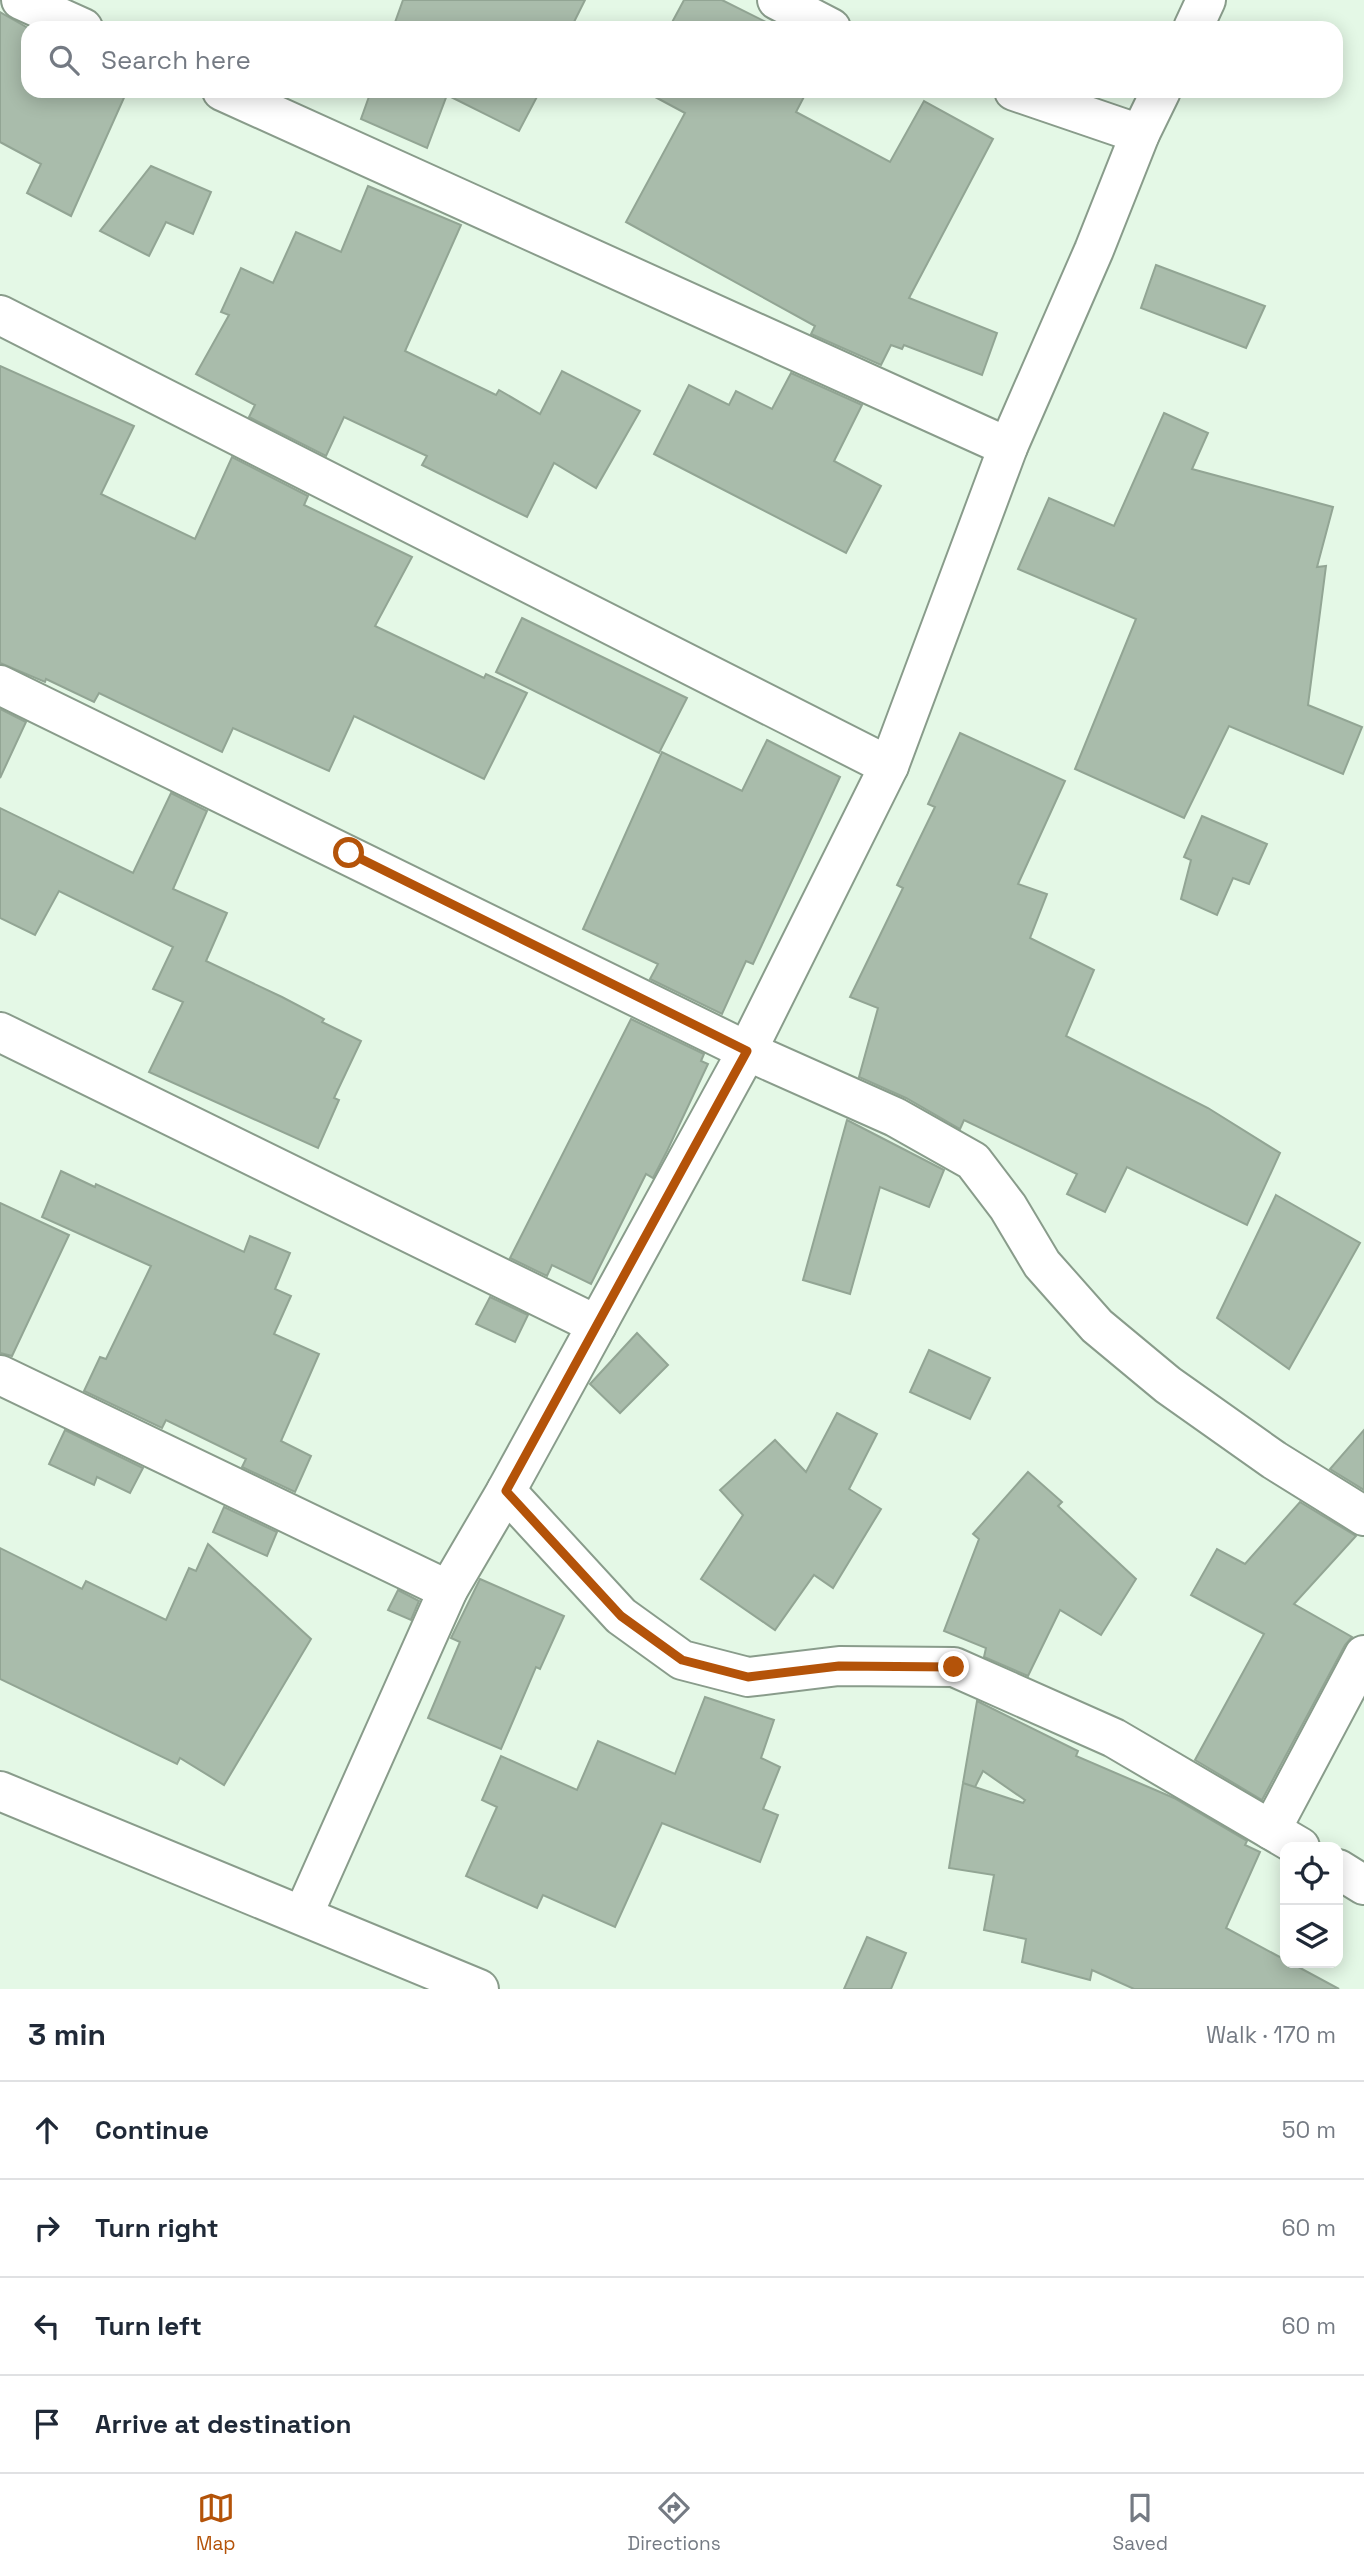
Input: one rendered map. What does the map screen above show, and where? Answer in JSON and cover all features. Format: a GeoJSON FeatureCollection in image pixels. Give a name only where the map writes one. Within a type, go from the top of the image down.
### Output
{"type":"FeatureCollection","features":[{"type":"Feature","properties":{"kind":"street"},"geometry":{"type":"LineString","coordinates":[[22,0],[68,21]]}},
{"type":"Feature","properties":{"kind":"street"},"geometry":{"type":"LineString","coordinates":[[777,0],[818,21]]}},
{"type":"Feature","properties":{"kind":"street"},"geometry":{"type":"LineString","coordinates":[[1196,21],[1206,0]]}},
{"type":"Feature","properties":{"kind":"street"},"geometry":{"type":"LineString","coordinates":[[237,98],[1007,447]]}},
{"type":"Feature","properties":{"kind":"street"},"geometry":{"type":"LineString","coordinates":[[1035,98],[1140,134]]}},
{"type":"Feature","properties":{"kind":"street"},"geometry":{"type":"LineString","coordinates":[[303,1914],[448,1590],[506,1491],[747,1051],[889,766],[1007,447],[1158,98]]}},
{"type":"Feature","properties":{"kind":"street"},"geometry":{"type":"LineString","coordinates":[[0,315],[889,766]]}},
{"type":"Feature","properties":{"kind":"street"},"geometry":{"type":"LineString","coordinates":[[0,685],[747,1051],[895,1117],[973,1161],[1008,1207],[1042,1264],[1097,1326],[1189,1400],[1274,1461],[1364,1516]]}},
{"type":"Feature","properties":{"kind":"street"},"geometry":{"type":"LineString","coordinates":[[0,1032],[597,1325]]}},
{"type":"Feature","properties":{"kind":"street"},"geometry":{"type":"LineString","coordinates":[[0,1375],[448,1590]]}},
{"type":"Feature","properties":{"kind":"street"},"geometry":{"type":"LineString","coordinates":[[506,1491],[621,1616],[682,1660],[748,1677],[839,1666],[954,1667],[1114,1738],[1286,1839],[1364,1655]]}},
{"type":"Feature","properties":{"kind":"street"},"geometry":{"type":"LineString","coordinates":[[0,1791],[479,1989]]}},
{"type":"Feature","properties":{"kind":"street"},"geometry":{"type":"LineString","coordinates":[[1343,1872],[1364,1885]]}},
{"type":"Feature","properties":{"kind":"building"},"geometry":{"type":"Polygon","coordinates":[[[403,0],[585,0],[574,21],[396,21],[403,0]]]}},
{"type":"Feature","properties":{"kind":"building"},"geometry":{"type":"Polygon","coordinates":[[[684,0],[722,0],[764,21],[673,21],[684,0]]]}},
{"type":"Feature","properties":{"kind":"building"},"geometry":{"type":"Polygon","coordinates":[[[0,12],[21,24],[21,98],[124,98],[71,216],[27,193],[41,164],[0,142],[0,12]]]}},
{"type":"Feature","properties":{"kind":"building"},"geometry":{"type":"Polygon","coordinates":[[[368,98],[446,98],[427,148],[361,119],[368,98]]]}},
{"type":"Feature","properties":{"kind":"building"},"geometry":{"type":"Polygon","coordinates":[[[453,98],[536,98],[519,131],[453,98]]]}},
{"type":"Feature","properties":{"kind":"building"},"geometry":{"type":"Polygon","coordinates":[[[657,98],[803,98],[796,112],[890,162],[924,101],[993,139],[909,298],[997,333],[982,375],[904,345],[902,349],[891,345],[881,365],[811,334],[815,326],[626,222],[685,113],[657,98]]]}},
{"type":"Feature","properties":{"kind":"building"},"geometry":{"type":"Polygon","coordinates":[[[151,166],[211,192],[193,234],[166,222],[149,256],[100,231],[151,166]]]}},
{"type":"Feature","properties":{"kind":"building"},"geometry":{"type":"Polygon","coordinates":[[[368,186],[461,225],[405,351],[496,395],[499,390],[540,414],[562,371],[640,411],[596,488],[554,463],[527,517],[422,465],[427,456],[344,417],[326,456],[249,417],[255,405],[196,374],[229,315],[221,312],[241,268],[273,283],[296,232],[341,252],[368,186]]]}},
{"type":"Feature","properties":{"kind":"building"},"geometry":{"type":"Polygon","coordinates":[[[1156,265],[1265,306],[1246,348],[1141,308],[1156,265]]]}},
{"type":"Feature","properties":{"kind":"building"},"geometry":{"type":"Polygon","coordinates":[[[0,366],[134,426],[101,494],[195,539],[232,457],[308,496],[304,505],[412,557],[375,626],[484,678],[486,674],[527,693],[484,779],[354,716],[329,771],[233,728],[222,752],[99,693],[94,702],[46,679],[45,682],[0,663],[0,366]]]}},
{"type":"Feature","properties":{"kind":"building"},"geometry":{"type":"Polygon","coordinates":[[[791,373],[862,405],[834,461],[881,486],[846,553],[654,454],[689,385],[729,405],[736,391],[772,409],[791,373]]]}},
{"type":"Feature","properties":{"kind":"building"},"geometry":{"type":"Polygon","coordinates":[[[1164,413],[1208,433],[1192,469],[1333,507],[1317,567],[1326,566],[1308,705],[1362,727],[1343,774],[1229,726],[1184,818],[1075,769],[1136,619],[1018,569],[1049,498],[1114,526],[1164,413]]]}},
{"type":"Feature","properties":{"kind":"building"},"geometry":{"type":"Polygon","coordinates":[[[522,618],[687,698],[659,753],[496,672],[522,618]]]}},
{"type":"Feature","properties":{"kind":"building"},"geometry":{"type":"Polygon","coordinates":[[[0,709],[26,722],[0,778],[0,709]]]}},
{"type":"Feature","properties":{"kind":"building"},"geometry":{"type":"Polygon","coordinates":[[[960,733],[1065,781],[1018,884],[1047,894],[1030,938],[1094,970],[1066,1036],[1208,1108],[1280,1153],[1247,1225],[1127,1167],[1105,1212],[1067,1194],[1077,1174],[964,1120],[960,1129],[906,1098],[859,1077],[878,1008],[850,997],[903,888],[897,885],[935,807],[928,804],[960,733]]]}},
{"type":"Feature","properties":{"kind":"building"},"geometry":{"type":"Polygon","coordinates":[[[767,740],[840,777],[753,964],[746,961],[722,1014],[650,979],[658,964],[583,929],[662,752],[742,791],[767,740]]]}},
{"type":"Feature","properties":{"kind":"building"},"geometry":{"type":"Polygon","coordinates":[[[171,793],[207,811],[173,889],[227,913],[206,961],[282,997],[324,1019],[322,1022],[361,1041],[334,1098],[339,1100],[318,1148],[149,1072],[183,1002],[153,989],[173,947],[59,891],[35,935],[0,918],[0,808],[133,873],[171,793]]]}},
{"type":"Feature","properties":{"kind":"building"},"geometry":{"type":"Polygon","coordinates":[[[1202,816],[1267,844],[1249,884],[1233,878],[1217,915],[1181,899],[1191,860],[1184,857],[1202,816]]]}},
{"type":"Feature","properties":{"kind":"building"},"geometry":{"type":"Polygon","coordinates":[[[631,1019],[704,1054],[701,1061],[708,1064],[653,1178],[646,1174],[591,1284],[552,1265],[547,1276],[510,1258],[631,1019]]]}},
{"type":"Feature","properties":{"kind":"building"},"geometry":{"type":"Polygon","coordinates":[[[847,1120],[944,1170],[929,1207],[880,1187],[850,1294],[803,1280],[847,1120]]]}},
{"type":"Feature","properties":{"kind":"building"},"geometry":{"type":"Polygon","coordinates":[[[61,1171],[95,1187],[96,1184],[244,1252],[250,1236],[290,1253],[275,1289],[291,1296],[274,1334],[319,1354],[281,1441],[311,1456],[295,1492],[242,1467],[246,1459],[166,1420],[162,1428],[84,1391],[100,1357],[106,1359],[151,1266],[42,1217],[61,1171]]]}},
{"type":"Feature","properties":{"kind":"building"},"geometry":{"type":"Polygon","coordinates":[[[1276,1195],[1360,1243],[1289,1369],[1217,1318],[1276,1195]]]}},
{"type":"Feature","properties":{"kind":"building"},"geometry":{"type":"Polygon","coordinates":[[[0,1203],[69,1235],[12,1356],[0,1353],[0,1203]]]}},
{"type":"Feature","properties":{"kind":"building"},"geometry":{"type":"Polygon","coordinates":[[[490,1297],[528,1315],[515,1342],[476,1324],[490,1297]]]}},
{"type":"Feature","properties":{"kind":"building"},"geometry":{"type":"Polygon","coordinates":[[[637,1333],[668,1365],[620,1413],[590,1384],[637,1333]]]}},
{"type":"Feature","properties":{"kind":"building"},"geometry":{"type":"Polygon","coordinates":[[[929,1350],[990,1378],[970,1419],[910,1392],[929,1350]]]}},
{"type":"Feature","properties":{"kind":"building"},"geometry":{"type":"Polygon","coordinates":[[[837,1413],[877,1434],[849,1489],[881,1509],[833,1588],[814,1575],[775,1630],[701,1579],[743,1515],[720,1490],[775,1440],[806,1472],[837,1413]]]}},
{"type":"Feature","properties":{"kind":"building"},"geometry":{"type":"Polygon","coordinates":[[[65,1430],[143,1468],[130,1493],[97,1477],[94,1485],[49,1464],[65,1430]]]}},
{"type":"Feature","properties":{"kind":"building"},"geometry":{"type":"Polygon","coordinates":[[[1364,1430],[1364,1490],[1330,1469],[1364,1430]]]}},
{"type":"Feature","properties":{"kind":"building"},"geometry":{"type":"Polygon","coordinates":[[[1028,1472],[1062,1502],[1058,1506],[1136,1579],[1101,1635],[1060,1610],[1028,1676],[984,1657],[986,1648],[944,1631],[979,1539],[973,1534],[1028,1472]]]}},
{"type":"Feature","properties":{"kind":"building"},"geometry":{"type":"Polygon","coordinates":[[[1300,1502],[1356,1536],[1294,1604],[1352,1637],[1345,1645],[1262,1800],[1195,1760],[1264,1634],[1191,1595],[1217,1549],[1245,1564],[1300,1502]]]}},
{"type":"Feature","properties":{"kind":"building"},"geometry":{"type":"Polygon","coordinates":[[[224,1507],[277,1532],[267,1556],[213,1532],[224,1507]]]}},
{"type":"Feature","properties":{"kind":"building"},"geometry":{"type":"Polygon","coordinates":[[[208,1544],[311,1639],[224,1785],[180,1758],[177,1764],[0,1679],[0,1548],[82,1589],[86,1581],[166,1620],[189,1568],[196,1571],[208,1544]]]}},
{"type":"Feature","properties":{"kind":"building"},"geometry":{"type":"Polygon","coordinates":[[[480,1579],[564,1616],[540,1669],[536,1667],[501,1749],[428,1718],[460,1642],[451,1638],[480,1579]]]}},
{"type":"Feature","properties":{"kind":"building"},"geometry":{"type":"Polygon","coordinates":[[[398,1590],[419,1601],[411,1620],[388,1610],[398,1590]]]}},
{"type":"Feature","properties":{"kind":"building"},"geometry":{"type":"Polygon","coordinates":[[[705,1697],[774,1720],[761,1758],[780,1767],[763,1809],[778,1815],[760,1862],[662,1823],[615,1927],[543,1895],[537,1908],[466,1876],[497,1807],[482,1800],[501,1756],[577,1790],[598,1741],[675,1774],[705,1697]]]}},
{"type":"Feature","properties":{"kind":"building"},"geometry":{"type":"Polygon","coordinates":[[[977,1701],[1078,1751],[1076,1756],[1174,1798],[1247,1841],[1245,1845],[1260,1852],[1226,1928],[1280,1957],[1280,1968],[1300,1968],[1339,1989],[1134,1989],[1092,1970],[1090,1980],[1022,1962],[1026,1939],[984,1930],[994,1875],[949,1868],[977,1701]],[[983,1771],[975,1787],[1023,1803],[1025,1800],[983,1771]]]}},
{"type":"Feature","properties":{"kind":"building"},"geometry":{"type":"Polygon","coordinates":[[[867,1937],[906,1953],[891,1989],[844,1989],[867,1937]]]}},
{"type":"Feature","properties":{"kind":"route"},"geometry":{"type":"LineString","coordinates":[[349,853],[747,1051],[506,1491],[621,1616],[682,1660],[748,1677],[839,1666],[954,1667]]}}]}
